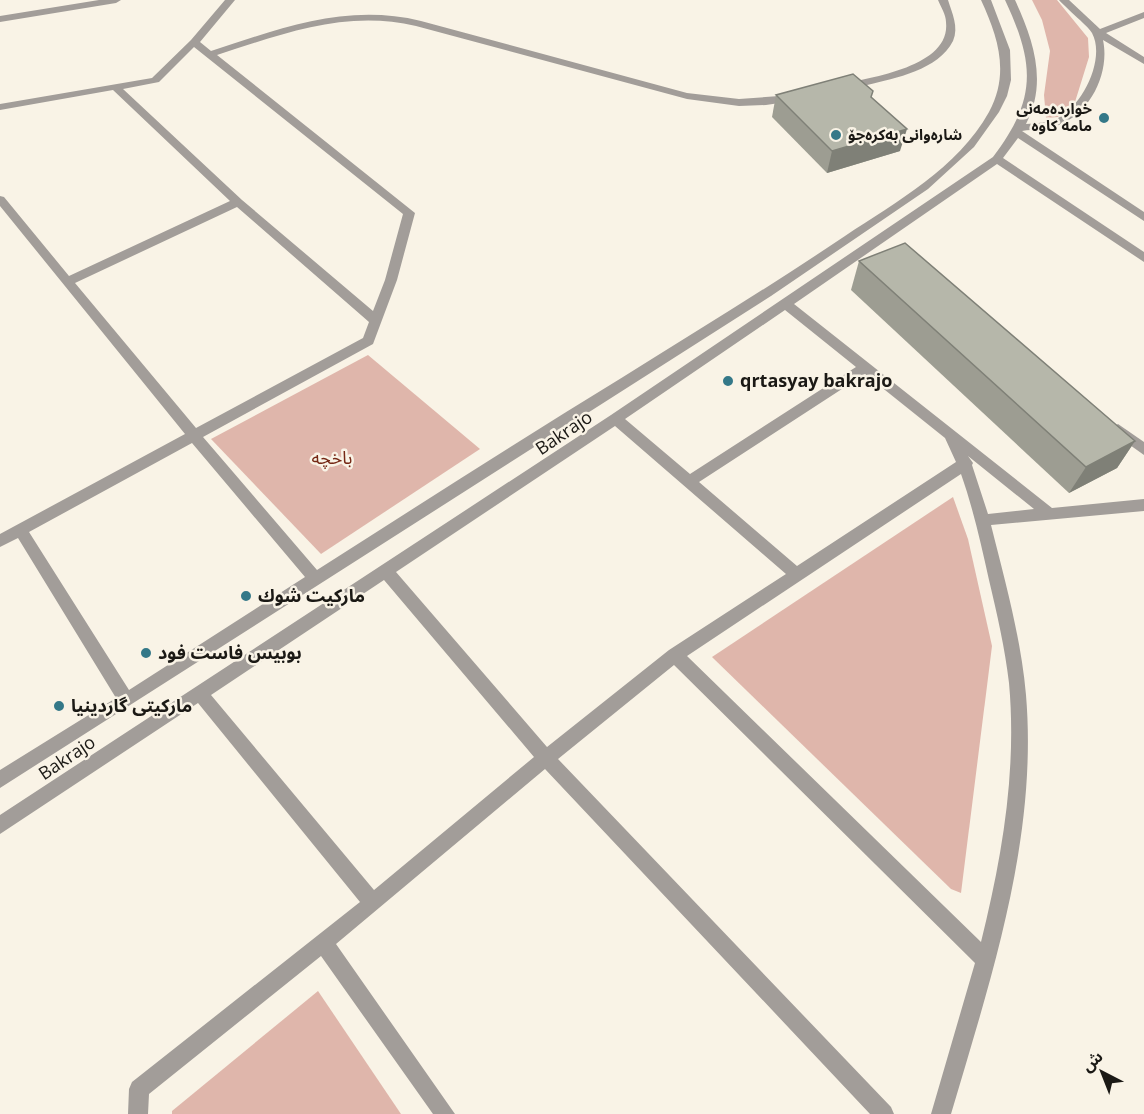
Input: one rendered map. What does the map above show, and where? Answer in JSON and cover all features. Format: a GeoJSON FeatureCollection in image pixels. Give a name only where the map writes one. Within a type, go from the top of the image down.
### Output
{"type":"FeatureCollection","features":[{"type":"Feature","properties":{"kind":"street"},"geometry":{"type":"LineString","coordinates":[[0,19],[79,3],[116,0]]}},
{"type":"Feature","properties":{"kind":"street"},"geometry":{"type":"LineString","coordinates":[[0,107],[154,80],[194,42],[230,0]]}},
{"type":"Feature","properties":{"kind":"street"},"geometry":{"type":"LineString","coordinates":[[835,88],[901,74],[922,65],[938,54],[948,41],[952,27],[951,13],[943,0]]}},
{"type":"Feature","properties":{"kind":"street","name":"Bakrajo"},"geometry":{"type":"LineString","coordinates":[[0,780],[315,578],[783,284],[935,179],[964,154],[996,110],[1005,92],[1007,75],[1003,42],[986,0]]}},
{"type":"Feature","properties":{"kind":"street","name":"Bakrajo"},"geometry":{"type":"LineString","coordinates":[[0,825],[199,692],[387,572],[787,305],[889,241],[997,159],[1019,130],[1031,102],[1032,50],[1024,27],[1010,0]]}},
{"type":"Feature","properties":{"kind":"street"},"geometry":{"type":"LineString","coordinates":[[1064,0],[1078,17],[1097,33],[1144,61]]}},
{"type":"Feature","properties":{"kind":"street"},"geometry":{"type":"LineString","coordinates":[[1097,33],[1144,15]]}},
{"type":"Feature","properties":{"kind":"street"},"geometry":{"type":"LineString","coordinates":[[210,54],[324,21],[344,17],[383,16],[703,100],[747,104],[770,103],[802,95]]}},
{"type":"Feature","properties":{"kind":"street"},"geometry":{"type":"LineString","coordinates":[[1019,130],[1052,125],[1066,119],[1078,109],[1098,72],[1100,55],[1097,33]]}},
{"type":"Feature","properties":{"kind":"street"},"geometry":{"type":"LineString","coordinates":[[0,541],[368,341],[376,321],[391,280],[409,213],[194,42]]}},
{"type":"Feature","properties":{"kind":"street"},"geometry":{"type":"LineString","coordinates":[[115,87],[238,202],[376,321]]}},
{"type":"Feature","properties":{"kind":"street"},"geometry":{"type":"LineString","coordinates":[[1019,130],[1144,217]]}},
{"type":"Feature","properties":{"kind":"street"},"geometry":{"type":"LineString","coordinates":[[997,159],[1144,258]]}},
{"type":"Feature","properties":{"kind":"street"},"geometry":{"type":"LineString","coordinates":[[0,199],[195,437],[315,578]]}},
{"type":"Feature","properties":{"kind":"street"},"geometry":{"type":"LineString","coordinates":[[68,281],[238,202]]}},
{"type":"Feature","properties":{"kind":"street"},"geometry":{"type":"LineString","coordinates":[[787,305],[1050,514]]}},
{"type":"Feature","properties":{"kind":"street"},"geometry":{"type":"LineString","coordinates":[[689,482],[866,367]]}},
{"type":"Feature","properties":{"kind":"street"},"geometry":{"type":"LineString","coordinates":[[616,419],[796,574]]}},
{"type":"Feature","properties":{"kind":"street"},"geometry":{"type":"LineString","coordinates":[[1109,421],[1144,450]]}},
{"type":"Feature","properties":{"kind":"street"},"geometry":{"type":"LineString","coordinates":[[941,1114],[1002,898],[1016,823],[1020,759],[1018,697],[1012,648],[983,520],[966,463],[950,435]]}},
{"type":"Feature","properties":{"kind":"street"},"geometry":{"type":"LineString","coordinates":[[138,1114],[139,1089],[373,903],[546,758],[675,655],[966,463]]}},
{"type":"Feature","properties":{"kind":"street"},"geometry":{"type":"LineString","coordinates":[[983,520],[1144,505]]}},
{"type":"Feature","properties":{"kind":"street"},"geometry":{"type":"LineString","coordinates":[[21,531],[126,700]]}},
{"type":"Feature","properties":{"kind":"street"},"geometry":{"type":"LineString","coordinates":[[387,572],[546,758],[884,1114]]}},
{"type":"Feature","properties":{"kind":"street"},"geometry":{"type":"LineString","coordinates":[[675,655],[986,960]]}},
{"type":"Feature","properties":{"kind":"street"},"geometry":{"type":"LineString","coordinates":[[199,692],[373,903]]}},
{"type":"Feature","properties":{"kind":"street"},"geometry":{"type":"LineString","coordinates":[[324,942],[445,1114]]}},
{"type":"Feature","properties":{"kind":"green space"},"geometry":{"type":"Polygon","coordinates":[[[1032,0],[1057,0],[1088,38],[1089,57],[1075,102],[1058,117],[1046,118],[1044,95],[1050,51],[1042,20],[1032,0]]]}},
{"type":"Feature","properties":{"kind":"green space","name":"باخچە"},"geometry":{"type":"Polygon","coordinates":[[[368,355],[480,449],[321,554],[211,439],[368,355]]]}},
{"type":"Feature","properties":{"kind":"green space"},"geometry":{"type":"Polygon","coordinates":[[[953,497],[968,539],[992,646],[961,893],[951,889],[712,657],[953,497]]]}},
{"type":"Feature","properties":{"kind":"green space"},"geometry":{"type":"Polygon","coordinates":[[[318,991],[401,1114],[172,1114],[172,1111],[318,991]]]}},
{"type":"Feature","properties":{"kind":"building"},"geometry":{"type":"Polygon","coordinates":[[[853,74],[873,91],[871,97],[907,129],[832,151],[776,95],[853,74]]]}},
{"type":"Feature","properties":{"kind":"building"},"geometry":{"type":"Polygon","coordinates":[[[905,243],[1135,441],[1086,467],[859,261],[905,243]]]}},
{"type":"Feature","properties":{"kind":"place","name":"خواردەمەنی مامە کاوە"},"geometry":{"type":"Point","coordinates":[1104,118]}},
{"type":"Feature","properties":{"kind":"place","name":"شارەوانی بەکرەجۆ"},"geometry":{"type":"Point","coordinates":[836,135]}},
{"type":"Feature","properties":{"kind":"place","name":"qrtasyay bakrajo"},"geometry":{"type":"Point","coordinates":[728,381]}},
{"type":"Feature","properties":{"kind":"place","name":"ماركيت شوك"},"geometry":{"type":"Point","coordinates":[246,596]}},
{"type":"Feature","properties":{"kind":"place","name":"بوبيس فاست فود"},"geometry":{"type":"Point","coordinates":[146,653]}},
{"type":"Feature","properties":{"kind":"place","name":"مارکیتی گاردینیا"},"geometry":{"type":"Point","coordinates":[59,706]}}]}
